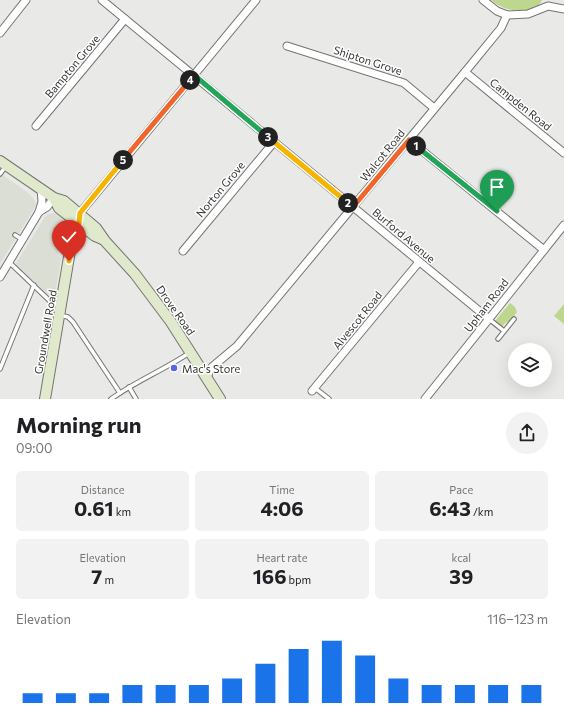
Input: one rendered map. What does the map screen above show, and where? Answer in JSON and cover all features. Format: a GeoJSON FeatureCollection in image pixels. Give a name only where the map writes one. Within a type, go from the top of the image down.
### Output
{"type":"FeatureCollection","features":[{"type":"Feature","properties":{"kind":"main road","name":"Drove Road"},"geometry":{"type":"LineString","coordinates":[[3,163],[41,188],[54,198],[59,208],[78,218],[95,236],[105,241],[147,288],[167,316],[220,399]]}},
{"type":"Feature","properties":{"kind":"main road","name":"Groundwell Road"},"geometry":{"type":"LineString","coordinates":[[46,399],[71,245],[69,237],[78,218]]}},
{"type":"Feature","properties":{"kind":"street"},"geometry":{"type":"LineString","coordinates":[[0,33],[26,0]]}},
{"type":"Feature","properties":{"kind":"street","name":"Burford Avenue"},"geometry":{"type":"LineString","coordinates":[[102,0],[489,319]]}},
{"type":"Feature","properties":{"kind":"street"},"geometry":{"type":"LineString","coordinates":[[78,218],[256,0]]}},
{"type":"Feature","properties":{"kind":"street"},"geometry":{"type":"LineString","coordinates":[[483,0],[497,11],[507,15],[528,14],[546,4],[564,9]]}},
{"type":"Feature","properties":{"kind":"street","name":"Walcot Road"},"geometry":{"type":"LineString","coordinates":[[207,378],[211,369],[237,346],[409,140],[501,28],[507,15]]}},
{"type":"Feature","properties":{"kind":"street","name":"Bampton Grove"},"geometry":{"type":"LineString","coordinates":[[36,126],[125,20]]}},
{"type":"Feature","properties":{"kind":"street","name":"Shipton Grove"},"geometry":{"type":"LineString","coordinates":[[287,46],[404,83],[434,108]]}},
{"type":"Feature","properties":{"kind":"street","name":"Campden Road"},"geometry":{"type":"LineString","coordinates":[[465,72],[564,153]]}},
{"type":"Feature","properties":{"kind":"street"},"geometry":{"type":"LineString","coordinates":[[409,140],[544,250]]}},
{"type":"Feature","properties":{"kind":"street","name":"Norton Grove"},"geometry":{"type":"LineString","coordinates":[[183,251],[274,142]]}},
{"type":"Feature","properties":{"kind":"street"},"geometry":{"type":"LineString","coordinates":[[0,277],[39,212],[42,202],[41,188]]}},
{"type":"Feature","properties":{"kind":"street"},"geometry":{"type":"LineString","coordinates":[[39,212],[47,207],[54,198]]}},
{"type":"Feature","properties":{"kind":"street","name":"Upham Road"},"geometry":{"type":"LineString","coordinates":[[425,399],[564,225]]}},
{"type":"Feature","properties":{"kind":"street","name":"Alvescot Road"},"geometry":{"type":"LineString","coordinates":[[314,389],[419,262]]}},
{"type":"Feature","properties":{"kind":"lane"},"geometry":{"type":"LineString","coordinates":[[0,174],[3,163]]}},
{"type":"Feature","properties":{"kind":"lane"},"geometry":{"type":"LineString","coordinates":[[15,235],[23,240]]}},
{"type":"Feature","properties":{"kind":"lane"},"geometry":{"type":"LineString","coordinates":[[9,262],[73,322],[120,393]]}},
{"type":"Feature","properties":{"kind":"lane"},"geometry":{"type":"LineString","coordinates":[[0,369],[34,285]]}},
{"type":"Feature","properties":{"kind":"lane"},"geometry":{"type":"LineString","coordinates":[[489,319],[504,331]]}},
{"type":"Feature","properties":{"kind":"lane"},"geometry":{"type":"LineString","coordinates":[[498,339],[514,319]]}},
{"type":"Feature","properties":{"kind":"lane"},"geometry":{"type":"LineString","coordinates":[[111,399],[129,387],[170,366],[190,352]]}},
{"type":"Feature","properties":{"kind":"lane"},"geometry":{"type":"LineString","coordinates":[[129,387],[136,399]]}},
{"type":"Feature","properties":{"kind":"lane"},"geometry":{"type":"LineString","coordinates":[[314,389],[329,399]]}},
{"type":"Feature","properties":{"kind":"shaded area"},"geometry":{"type":"Polygon","coordinates":[[[0,173],[27,192],[37,204],[0,264],[0,173]]]}},
{"type":"Feature","properties":{"kind":"shaded area"},"geometry":{"type":"Polygon","coordinates":[[[54,213],[63,217],[65,226],[62,226],[58,255],[61,259],[54,301],[15,265],[45,217],[54,213]]]}},
{"type":"Feature","properties":{"kind":"green space"},"geometry":{"type":"Polygon","coordinates":[[[491,0],[542,0],[535,8],[518,11],[502,7],[491,0]]]}},
{"type":"Feature","properties":{"kind":"green space"},"geometry":{"type":"Polygon","coordinates":[[[510,303],[515,307],[517,312],[509,323],[506,322],[502,327],[495,321],[510,303]]]}},
{"type":"Feature","properties":{"kind":"green space"},"geometry":{"type":"Polygon","coordinates":[[[564,304],[564,324],[554,316],[564,304]]]}},
{"type":"Feature","properties":{"kind":"place","name":"Mac's Store"},"geometry":{"type":"Point","coordinates":[174,368]}},
{"type":"Feature","properties":{"kind":"route"},"geometry":{"type":"LineString","coordinates":[[69,261],[71,245],[75,239],[80,213],[194,75],[353,207],[409,140],[497,211]]}}]}
